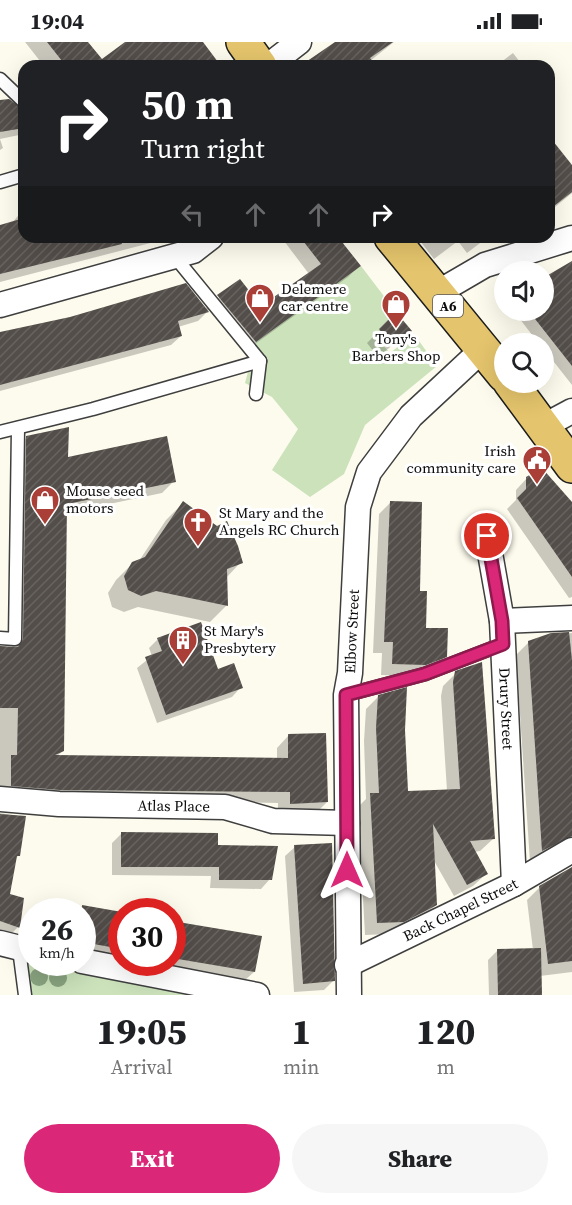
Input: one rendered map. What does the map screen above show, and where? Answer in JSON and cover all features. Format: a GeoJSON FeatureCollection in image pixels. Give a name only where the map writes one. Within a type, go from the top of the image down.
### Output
{"type":"FeatureCollection","features":[{"type":"Feature","properties":{"kind":"highway"},"geometry":{"type":"LineString","coordinates":[[243,42],[256,60]]}},
{"type":"Feature","properties":{"kind":"highway","name":"A6"},"geometry":{"type":"LineString","coordinates":[[396,243],[494,363]]}},
{"type":"Feature","properties":{"kind":"highway"},"geometry":{"type":"LineString","coordinates":[[525,393],[558,418],[572,466]]}},
{"type":"Feature","properties":{"kind":"street"},"geometry":{"type":"LineString","coordinates":[[276,60],[299,42]]}},
{"type":"Feature","properties":{"kind":"street"},"geometry":{"type":"LineString","coordinates":[[437,293],[485,266],[572,238]]}},
{"type":"Feature","properties":{"kind":"street"},"geometry":{"type":"LineString","coordinates":[[0,305],[175,257],[193,251],[203,243]]}},
{"type":"Feature","properties":{"kind":"street","name":"Elbow Street"},"geometry":{"type":"LineString","coordinates":[[350,995],[346,695],[350,673],[358,507],[369,472],[411,416],[483,349]]}},
{"type":"Feature","properties":{"kind":"street","name":"Drury Street"},"geometry":{"type":"LineString","coordinates":[[487,536],[503,632],[514,884]]}},
{"type":"Feature","properties":{"kind":"street"},"geometry":{"type":"LineString","coordinates":[[503,632],[572,618]]}},
{"type":"Feature","properties":{"kind":"street","name":"Atlas Place"},"geometry":{"type":"LineString","coordinates":[[0,799],[59,804],[225,807],[273,821],[347,823]]}},
{"type":"Feature","properties":{"kind":"street","name":"Back Chapel Street"},"geometry":{"type":"LineString","coordinates":[[348,966],[514,884],[572,850]]}},
{"type":"Feature","properties":{"kind":"street"},"geometry":{"type":"LineString","coordinates":[[96,964],[257,995]]}},
{"type":"Feature","properties":{"kind":"lane"},"geometry":{"type":"LineString","coordinates":[[0,79],[18,96]]}},
{"type":"Feature","properties":{"kind":"lane"},"geometry":{"type":"LineString","coordinates":[[0,182],[18,178]]}},
{"type":"Feature","properties":{"kind":"lane"},"geometry":{"type":"LineString","coordinates":[[175,257],[260,361],[256,394]]}},
{"type":"Feature","properties":{"kind":"lane"},"geometry":{"type":"LineString","coordinates":[[0,432],[93,409],[260,361]]}},
{"type":"Feature","properties":{"kind":"lane"},"geometry":{"type":"LineString","coordinates":[[0,638],[15,639],[18,428]]}},
{"type":"Feature","properties":{"kind":"lane"},"geometry":{"type":"LineString","coordinates":[[346,695],[425,674],[503,632]]}},
{"type":"Feature","properties":{"kind":"lane"},"geometry":{"type":"LineString","coordinates":[[17,948],[25,995]]}},
{"type":"Feature","properties":{"kind":"green space"},"geometry":{"type":"Polygon","coordinates":[[[361,266],[396,312],[380,328],[384,335],[378,340],[390,353],[414,334],[437,366],[365,425],[344,474],[310,497],[272,470],[298,429],[272,397],[245,383],[256,342],[361,266]]]}},
{"type":"Feature","properties":{"kind":"green space"},"geometry":{"type":"Polygon","coordinates":[[[96,966],[108,968],[108,976],[153,976],[257,995],[25,995],[23,976],[96,976],[96,966]]]}},
{"type":"Feature","properties":{"kind":"building"},"geometry":{"type":"Polygon","coordinates":[[[47,42],[88,42],[102,59],[125,42],[203,42],[216,60],[61,60],[47,42]]]}},
{"type":"Feature","properties":{"kind":"building"},"geometry":{"type":"Polygon","coordinates":[[[335,42],[393,42],[370,58],[372,60],[309,60],[335,42]]]}},
{"type":"Feature","properties":{"kind":"building"},"geometry":{"type":"Polygon","coordinates":[[[9,99],[18,106],[18,129],[0,132],[0,100],[9,99]]]}},
{"type":"Feature","properties":{"kind":"building"},"geometry":{"type":"Polygon","coordinates":[[[555,144],[572,165],[572,192],[555,205],[555,144]]]}},
{"type":"Feature","properties":{"kind":"building"},"geometry":{"type":"Polygon","coordinates":[[[18,220],[18,243],[122,244],[0,274],[0,225],[18,220]]]}},
{"type":"Feature","properties":{"kind":"building"},"geometry":{"type":"Polygon","coordinates":[[[305,243],[343,243],[361,266],[256,342],[217,295],[240,279],[261,306],[321,264],[305,243]]]}},
{"type":"Feature","properties":{"kind":"building"},"geometry":{"type":"Polygon","coordinates":[[[572,261],[572,366],[554,343],[554,333],[546,333],[537,321],[554,321],[554,272],[572,261]]]}},
{"type":"Feature","properties":{"kind":"building"},"geometry":{"type":"Polygon","coordinates":[[[186,283],[209,312],[178,321],[182,336],[0,385],[0,332],[70,317],[186,283]]]}},
{"type":"Feature","properties":{"kind":"building","name":"Tony's Barbers Shop"},"geometry":{"type":"Polygon","coordinates":[[[396,312],[412,331],[392,345],[379,329],[396,312]]]}},
{"type":"Feature","properties":{"kind":"building"},"geometry":{"type":"Polygon","coordinates":[[[69,427],[68,457],[167,436],[176,482],[67,504],[64,751],[55,755],[288,758],[288,734],[326,733],[328,802],[290,804],[290,792],[60,790],[11,786],[11,755],[17,755],[18,708],[0,708],[0,646],[18,647],[23,639],[26,436],[69,427]]]}},
{"type":"Feature","properties":{"kind":"building"},"geometry":{"type":"Polygon","coordinates":[[[542,468],[572,502],[572,577],[517,498],[526,489],[526,477],[542,468]]]}},
{"type":"Feature","properties":{"kind":"building"},"geometry":{"type":"Polygon","coordinates":[[[183,501],[217,526],[227,521],[238,546],[243,563],[227,569],[228,606],[156,591],[141,596],[128,590],[124,576],[132,562],[145,557],[183,501]]]}},
{"type":"Feature","properties":{"kind":"building"},"geometry":{"type":"Polygon","coordinates":[[[390,501],[422,502],[420,591],[427,591],[426,628],[448,628],[447,657],[426,665],[392,664],[393,642],[384,642],[390,501]]]}},
{"type":"Feature","properties":{"kind":"building","name":"St Mary's Presbytery"},"geometry":{"type":"Polygon","coordinates":[[[201,622],[218,669],[234,663],[243,688],[166,715],[145,657],[162,651],[157,638],[201,622]]]}},
{"type":"Feature","properties":{"kind":"building"},"geometry":{"type":"Polygon","coordinates":[[[569,632],[572,660],[572,836],[542,851],[528,641],[551,633],[569,632]]]}},
{"type":"Feature","properties":{"kind":"building"},"geometry":{"type":"Polygon","coordinates":[[[482,662],[495,839],[470,841],[488,874],[467,885],[433,824],[437,905],[404,922],[377,923],[370,793],[379,793],[376,728],[378,695],[407,687],[405,730],[408,791],[460,789],[453,682],[455,671],[482,662]]]}},
{"type":"Feature","properties":{"kind":"building"},"geometry":{"type":"Polygon","coordinates":[[[0,814],[26,816],[20,856],[17,856],[10,894],[24,898],[18,898],[18,927],[0,921],[0,814]]]}},
{"type":"Feature","properties":{"kind":"building"},"geometry":{"type":"Polygon","coordinates":[[[121,832],[218,833],[218,845],[278,846],[272,880],[219,880],[219,867],[121,867],[121,832]]]}},
{"type":"Feature","properties":{"kind":"building"},"geometry":{"type":"Polygon","coordinates":[[[332,843],[335,981],[303,984],[294,845],[332,843]]]}},
{"type":"Feature","properties":{"kind":"building"},"geometry":{"type":"Polygon","coordinates":[[[572,867],[572,961],[548,964],[539,886],[572,867]]]}},
{"type":"Feature","properties":{"kind":"building"},"geometry":{"type":"Polygon","coordinates":[[[96,907],[108,910],[108,947],[96,944],[96,907]]]}},
{"type":"Feature","properties":{"kind":"building"},"geometry":{"type":"Polygon","coordinates":[[[186,923],[262,936],[255,972],[186,960],[186,923]]]}},
{"type":"Feature","properties":{"kind":"building"},"geometry":{"type":"Polygon","coordinates":[[[541,948],[542,995],[498,995],[497,949],[541,948]]]}},
{"type":"Feature","properties":{"kind":"place","name":"Delemere car centre"},"geometry":{"type":"Point","coordinates":[260,324]}},
{"type":"Feature","properties":{"kind":"place","name":"Tony's Barbers Shop"},"geometry":{"type":"Point","coordinates":[396,330]}},
{"type":"Feature","properties":{"kind":"place","name":"Irish community care"},"geometry":{"type":"Point","coordinates":[537,486]}},
{"type":"Feature","properties":{"kind":"place","name":"Mouse seed motors"},"geometry":{"type":"Point","coordinates":[45,526]}},
{"type":"Feature","properties":{"kind":"place","name":"St Mary and the Angels RC Church"},"geometry":{"type":"Point","coordinates":[198,548]}},
{"type":"Feature","properties":{"kind":"place","name":"St Mary's Presbytery"},"geometry":{"type":"Point","coordinates":[183,666]}},
{"type":"Feature","properties":{"kind":"route"},"geometry":{"type":"LineString","coordinates":[[347,870],[346,695],[425,674],[503,644],[502,621],[487,536]]}}]}
